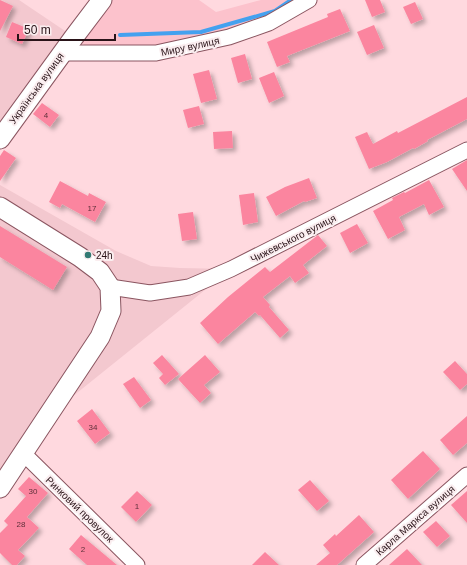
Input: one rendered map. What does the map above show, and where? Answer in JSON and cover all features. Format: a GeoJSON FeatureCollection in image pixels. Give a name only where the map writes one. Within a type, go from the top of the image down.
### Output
{"type":"FeatureCollection","features":[{"type":"Feature","properties":{"kind":"street","name":"Українська вулиця"},"geometry":{"type":"LineString","coordinates":[[0,139],[102,0]]}},
{"type":"Feature","properties":{"kind":"street","name":"Миру вулиця"},"geometry":{"type":"LineString","coordinates":[[62,53],[156,53],[229,37],[269,23],[309,0]]}},
{"type":"Feature","properties":{"kind":"street","name":"Чижевського вулиця"},"geometry":{"type":"LineString","coordinates":[[110,287],[150,293],[189,287],[231,269],[467,150]]}},
{"type":"Feature","properties":{"kind":"street"},"geometry":{"type":"LineString","coordinates":[[0,207],[85,260],[100,272],[110,287],[111,311],[100,336],[0,488]]}},
{"type":"Feature","properties":{"kind":"street","name":"Ринковий провулок"},"geometry":{"type":"LineString","coordinates":[[23,453],[138,565]]}},
{"type":"Feature","properties":{"kind":"street","name":"Карла Маркса вулиця"},"geometry":{"type":"LineString","coordinates":[[364,565],[467,475]]}},
{"type":"Feature","properties":{"kind":"shaded area"},"geometry":{"type":"Polygon","coordinates":[[[0,0],[19,0],[74,37],[0,139],[0,0]]]}},
{"type":"Feature","properties":{"kind":"shaded area"},"geometry":{"type":"Polygon","coordinates":[[[102,0],[199,0],[216,12],[261,0],[306,0],[229,37],[95,53],[74,37],[102,0]]]}},
{"type":"Feature","properties":{"kind":"shaded area"},"geometry":{"type":"Polygon","coordinates":[[[0,185],[116,251],[151,266],[231,269],[47,417],[0,488],[0,185]]]}},
{"type":"Feature","properties":{"kind":"building"},"geometry":{"type":"Polygon","coordinates":[[[0,0],[13,6],[0,31],[0,0]]]}},
{"type":"Feature","properties":{"kind":"building"},"geometry":{"type":"Polygon","coordinates":[[[365,0],[380,0],[385,12],[372,17],[365,0]]]}},
{"type":"Feature","properties":{"kind":"building"},"geometry":{"type":"Polygon","coordinates":[[[415,2],[423,19],[411,24],[403,7],[415,2]]]}},
{"type":"Feature","properties":{"kind":"building"},"geometry":{"type":"Polygon","coordinates":[[[340,9],[350,31],[287,56],[290,62],[277,67],[267,42],[328,17],[327,14],[340,9]]]}},
{"type":"Feature","properties":{"kind":"building"},"geometry":{"type":"Polygon","coordinates":[[[12,22],[29,29],[22,44],[6,37],[12,22]]]}},
{"type":"Feature","properties":{"kind":"building"},"geometry":{"type":"Polygon","coordinates":[[[374,25],[384,48],[367,55],[357,32],[374,25]]]}},
{"type":"Feature","properties":{"kind":"building"},"geometry":{"type":"Polygon","coordinates":[[[245,54],[252,79],[238,83],[231,58],[245,54]]]}},
{"type":"Feature","properties":{"kind":"building"},"geometry":{"type":"Polygon","coordinates":[[[209,70],[217,99],[201,103],[193,74],[209,70]]]}},
{"type":"Feature","properties":{"kind":"building"},"geometry":{"type":"Polygon","coordinates":[[[274,72],[284,96],[269,103],[259,78],[274,72]]]}},
{"type":"Feature","properties":{"kind":"building"},"geometry":{"type":"Polygon","coordinates":[[[467,97],[467,119],[427,140],[428,141],[414,149],[413,148],[387,162],[369,169],[355,137],[367,132],[373,144],[397,131],[398,133],[467,97]]]}},
{"type":"Feature","properties":{"kind":"building"},"geometry":{"type":"Polygon","coordinates":[[[42,103],[59,115],[50,127],[33,114],[42,103]]]}},
{"type":"Feature","properties":{"kind":"building"},"geometry":{"type":"Polygon","coordinates":[[[199,106],[204,124],[188,128],[183,110],[199,106]]]}},
{"type":"Feature","properties":{"kind":"building"},"geometry":{"type":"Polygon","coordinates":[[[232,131],[233,148],[214,149],[213,132],[232,131]]]}},
{"type":"Feature","properties":{"kind":"building"},"geometry":{"type":"Polygon","coordinates":[[[4,150],[16,158],[0,181],[0,156],[4,150]]]}},
{"type":"Feature","properties":{"kind":"building"},"geometry":{"type":"Polygon","coordinates":[[[467,160],[467,191],[452,169],[467,160]]]}},
{"type":"Feature","properties":{"kind":"building"},"geometry":{"type":"Polygon","coordinates":[[[309,178],[317,198],[304,201],[276,216],[266,197],[285,187],[309,178]]]}},
{"type":"Feature","properties":{"kind":"building"},"geometry":{"type":"Polygon","coordinates":[[[429,180],[444,207],[429,215],[424,204],[399,217],[405,230],[388,239],[373,211],[393,200],[392,198],[429,180]]]}},
{"type":"Feature","properties":{"kind":"building"},"geometry":{"type":"Polygon","coordinates":[[[60,181],[88,196],[89,193],[106,202],[95,222],[62,204],[60,208],[49,202],[60,181]]]}},
{"type":"Feature","properties":{"kind":"building"},"geometry":{"type":"Polygon","coordinates":[[[254,193],[258,222],[243,225],[239,195],[254,193]]]}},
{"type":"Feature","properties":{"kind":"building"},"geometry":{"type":"Polygon","coordinates":[[[193,212],[197,239],[182,241],[178,214],[193,212]]]}},
{"type":"Feature","properties":{"kind":"building"},"geometry":{"type":"Polygon","coordinates":[[[357,224],[368,243],[350,253],[340,233],[357,224]]]}},
{"type":"Feature","properties":{"kind":"building"},"geometry":{"type":"Polygon","coordinates":[[[0,226],[67,267],[53,290],[0,257],[0,226]]]}},
{"type":"Feature","properties":{"kind":"building"},"geometry":{"type":"Polygon","coordinates":[[[318,235],[327,246],[303,265],[309,273],[295,283],[290,276],[263,297],[270,305],[269,307],[289,330],[280,338],[260,315],[259,316],[255,312],[218,344],[200,323],[228,297],[265,267],[270,272],[318,235]]]}},
{"type":"Feature","properties":{"kind":"building"},"geometry":{"type":"Polygon","coordinates":[[[162,355],[179,374],[165,385],[159,378],[163,374],[153,363],[162,355]]]}},
{"type":"Feature","properties":{"kind":"building"},"geometry":{"type":"Polygon","coordinates":[[[205,355],[220,372],[204,385],[211,393],[200,403],[178,379],[205,355]]]}},
{"type":"Feature","properties":{"kind":"building"},"geometry":{"type":"Polygon","coordinates":[[[455,361],[467,374],[467,384],[460,390],[443,372],[455,361]]]}},
{"type":"Feature","properties":{"kind":"building"},"geometry":{"type":"Polygon","coordinates":[[[134,377],[151,400],[140,408],[123,384],[134,377]]]}},
{"type":"Feature","properties":{"kind":"building"},"geometry":{"type":"Polygon","coordinates":[[[92,409],[110,433],[95,444],[77,421],[92,409]]]}},
{"type":"Feature","properties":{"kind":"building"},"geometry":{"type":"Polygon","coordinates":[[[467,416],[467,443],[453,455],[440,440],[467,416]]]}},
{"type":"Feature","properties":{"kind":"building"},"geometry":{"type":"Polygon","coordinates":[[[423,451],[440,469],[408,499],[391,480],[423,451]]]}},
{"type":"Feature","properties":{"kind":"building"},"geometry":{"type":"Polygon","coordinates":[[[29,477],[48,493],[27,517],[39,528],[18,550],[25,556],[17,565],[12,565],[0,553],[0,533],[8,525],[4,521],[26,496],[18,489],[29,477]]]}},
{"type":"Feature","properties":{"kind":"building"},"geometry":{"type":"Polygon","coordinates":[[[310,480],[329,501],[317,511],[298,490],[310,480]]]}},
{"type":"Feature","properties":{"kind":"building"},"geometry":{"type":"Polygon","coordinates":[[[137,491],[152,505],[136,522],[121,507],[137,491]]]}},
{"type":"Feature","properties":{"kind":"building"},"geometry":{"type":"Polygon","coordinates":[[[467,491],[467,523],[451,505],[467,491]]]}},
{"type":"Feature","properties":{"kind":"building"},"geometry":{"type":"Polygon","coordinates":[[[359,515],[374,532],[337,565],[316,565],[330,553],[323,545],[335,534],[336,536],[359,515]]]}},
{"type":"Feature","properties":{"kind":"building"},"geometry":{"type":"Polygon","coordinates":[[[436,521],[450,536],[437,547],[423,532],[436,521]]]}},
{"type":"Feature","properties":{"kind":"building"},"geometry":{"type":"Polygon","coordinates":[[[81,535],[117,565],[87,565],[69,549],[81,535]]]}},
{"type":"Feature","properties":{"kind":"building"},"geometry":{"type":"Polygon","coordinates":[[[407,549],[422,565],[389,565],[407,549]]]}},
{"type":"Feature","properties":{"kind":"building"},"geometry":{"type":"Polygon","coordinates":[[[265,552],[279,565],[252,565],[265,552]]]}},
{"type":"Feature","properties":{"kind":"waterway"},"geometry":{"type":"LineString","coordinates":[[120,35],[201,32],[275,11],[291,0]]}},
{"type":"Feature","properties":{"kind":"place","name":"24h"},"geometry":{"type":"Point","coordinates":[88,255]}}]}
